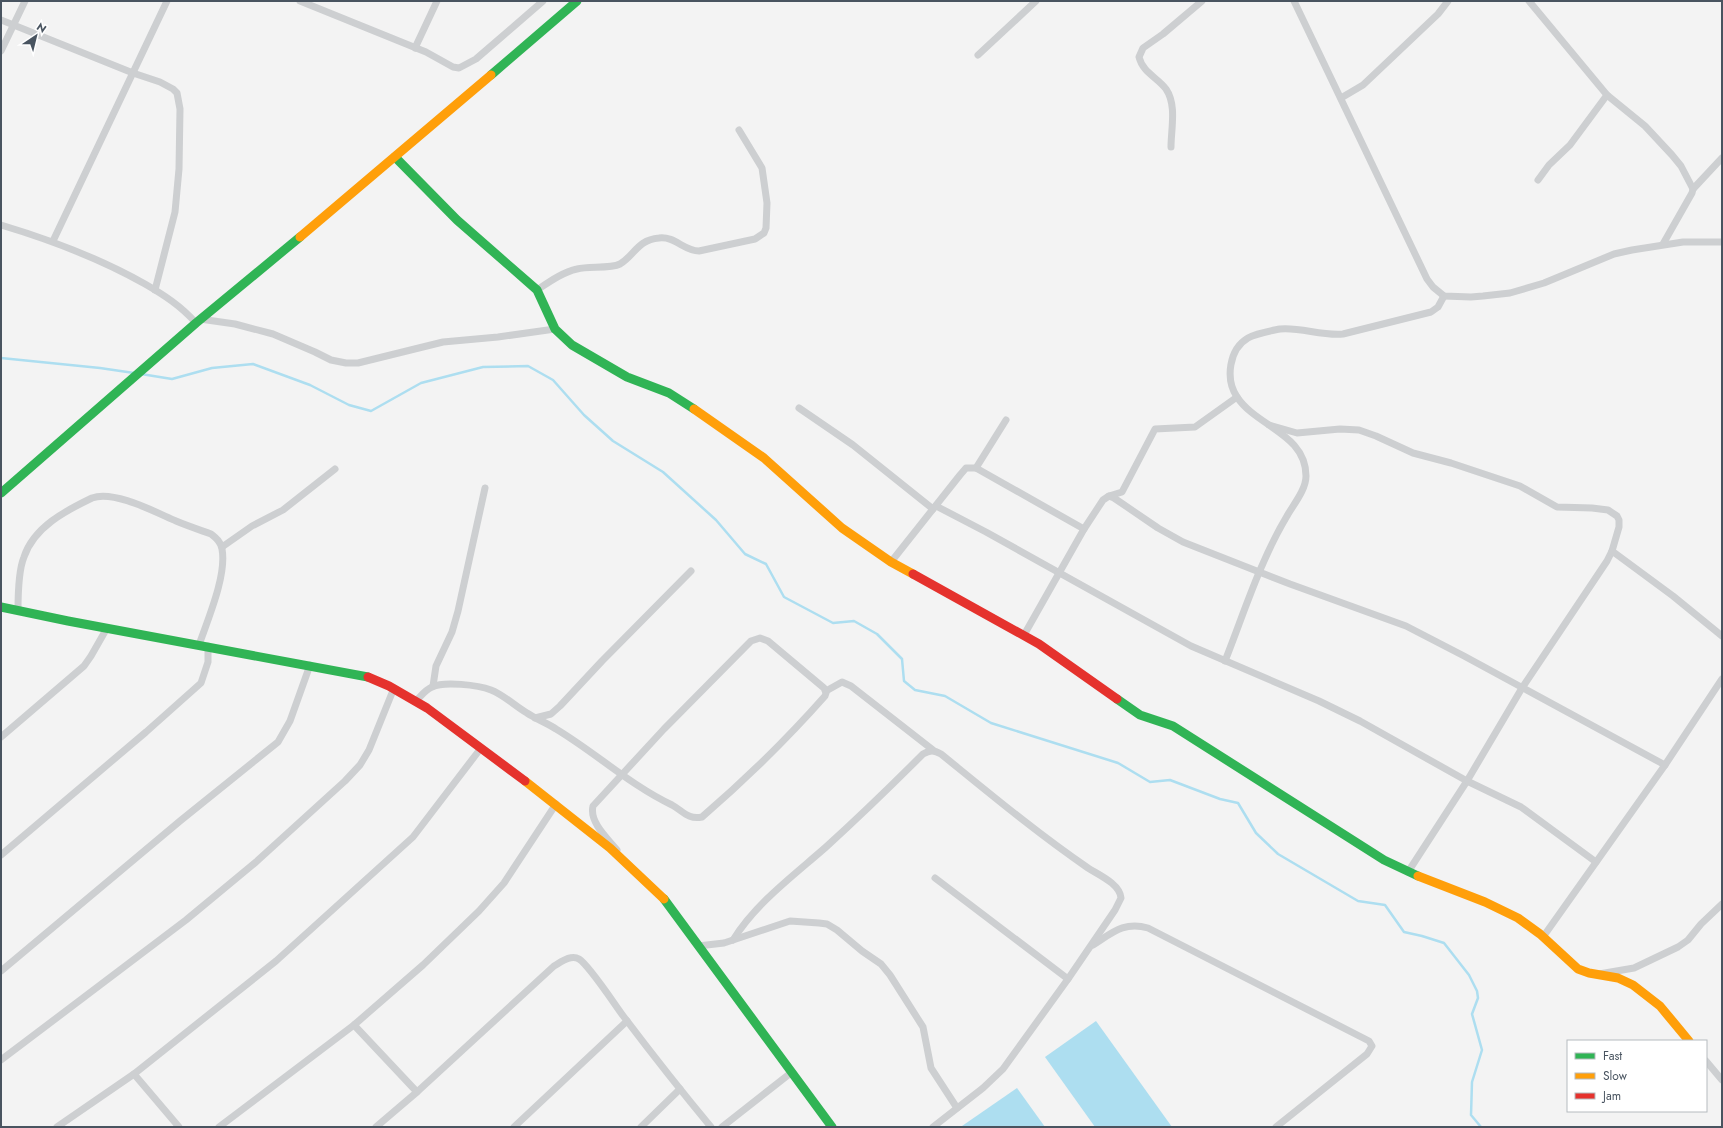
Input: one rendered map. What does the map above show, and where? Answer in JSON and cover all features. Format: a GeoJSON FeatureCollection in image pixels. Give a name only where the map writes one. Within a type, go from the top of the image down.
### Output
{"type":"FeatureCollection","features":[{"type":"Feature","properties":{"kind":"street"},"geometry":{"type":"LineString","coordinates":[[1,51],[25,1]]}},
{"type":"Feature","properties":{"kind":"street"},"geometry":{"type":"LineString","coordinates":[[53,241],[167,1]]}},
{"type":"Feature","properties":{"kind":"street"},"geometry":{"type":"LineString","coordinates":[[301,1],[414,48],[453,67],[459,68],[476,59],[543,1]]}},
{"type":"Feature","properties":{"kind":"street"},"geometry":{"type":"LineString","coordinates":[[414,48],[437,1]]}},
{"type":"Feature","properties":{"kind":"street"},"geometry":{"type":"LineString","coordinates":[[1,493],[198,321],[395,157],[578,1]]}},
{"type":"Feature","properties":{"kind":"street"},"geometry":{"type":"LineString","coordinates":[[978,55],[1036,1]]}},
{"type":"Feature","properties":{"kind":"street"},"geometry":{"type":"LineString","coordinates":[[1171,147],[1173,115],[1169,96],[1163,86],[1142,66],[1139,56],[1143,48],[1163,34],[1202,1]]}},
{"type":"Feature","properties":{"kind":"street"},"geometry":{"type":"LineString","coordinates":[[1294,1],[1427,278],[1433,287],[1444,296],[1471,297],[1510,293],[1544,283],[1614,254],[1663,244],[1722,242]]}},
{"type":"Feature","properties":{"kind":"street"},"geometry":{"type":"LineString","coordinates":[[1341,98],[1363,85],[1434,18],[1448,1]]}},
{"type":"Feature","properties":{"kind":"street"},"geometry":{"type":"LineString","coordinates":[[1529,1],[1607,95],[1646,126],[1681,166],[1693,188]]}},
{"type":"Feature","properties":{"kind":"street"},"geometry":{"type":"LineString","coordinates":[[1,20],[133,73],[160,82],[177,93],[180,109],[179,169],[175,212],[154,290]]}},
{"type":"Feature","properties":{"kind":"street"},"geometry":{"type":"LineString","coordinates":[[1538,180],[1549,165],[1570,145],[1607,95]]}},
{"type":"Feature","properties":{"kind":"street"},"geometry":{"type":"LineString","coordinates":[[537,290],[564,274],[576,269],[618,265],[637,247],[649,240],[670,238],[694,251],[699,251],[755,239],[760,236],[766,228],[768,203],[762,168],[739,130]]}},
{"type":"Feature","properties":{"kind":"street"},"geometry":{"type":"LineString","coordinates":[[395,157],[457,220],[537,290],[555,329],[572,346],[609,368],[627,377],[669,393],[687,404],[764,458],[842,528],[891,562],[1055,654],[1123,704],[1146,717],[1173,726],[1378,856],[1408,872],[1473,896],[1519,919],[1543,937],[1566,960],[1580,970],[1597,975],[1621,979],[1648,995],[1658,1004],[1688,1040]]}},
{"type":"Feature","properties":{"kind":"street"},"geometry":{"type":"LineString","coordinates":[[1663,244],[1692,193],[1693,188],[1722,158]]}},
{"type":"Feature","properties":{"kind":"street"},"geometry":{"type":"LineString","coordinates":[[1,225],[53,241],[116,268],[184,309],[198,321],[235,324],[273,334],[331,360],[346,364],[358,363],[443,342],[498,337],[555,329]]}},
{"type":"Feature","properties":{"kind":"street"},"geometry":{"type":"LineString","coordinates":[[1226,661],[1260,572],[1278,531],[1299,495],[1306,477],[1305,466],[1299,450],[1288,438],[1255,415],[1236,397],[1230,375],[1231,361],[1236,350],[1249,337],[1280,329],[1302,329],[1334,335],[1343,334],[1431,312],[1438,307],[1444,296]]}},
{"type":"Feature","properties":{"kind":"street"},"geometry":{"type":"LineString","coordinates":[[1024,636],[1084,528],[1103,500],[1122,492],[1155,429],[1195,427],[1236,397]]}},
{"type":"Feature","properties":{"kind":"street"},"geometry":{"type":"LineString","coordinates":[[799,408],[853,445],[935,507],[992,535],[1191,646],[1298,691],[1341,712],[1467,781],[1521,807],[1596,862]]}},
{"type":"Feature","properties":{"kind":"street"},"geometry":{"type":"LineString","coordinates":[[976,468],[1006,420]]}},
{"type":"Feature","properties":{"kind":"street"},"geometry":{"type":"LineString","coordinates":[[1269,425],[1297,433],[1340,428],[1359,430],[1376,436],[1413,454],[1452,463],[1520,486],[1557,507],[1608,510],[1617,516],[1619,520],[1619,527],[1612,551],[1599,574],[1522,688],[1467,781],[1408,872]]}},
{"type":"Feature","properties":{"kind":"street"},"geometry":{"type":"LineString","coordinates":[[891,562],[966,468],[976,468],[1084,528]]}},
{"type":"Feature","properties":{"kind":"street"},"geometry":{"type":"LineString","coordinates":[[222,548],[252,526],[283,510],[335,469]]}},
{"type":"Feature","properties":{"kind":"street"},"geometry":{"type":"LineString","coordinates":[[433,686],[436,666],[452,632],[458,611],[485,488]]}},
{"type":"Feature","properties":{"kind":"street"},"geometry":{"type":"LineString","coordinates":[[1,855],[146,732],[201,683],[208,662],[204,645],[222,571],[222,548],[219,541],[211,534],[142,507],[114,498],[99,496],[77,506],[44,526],[37,534],[23,558],[18,611]]}},
{"type":"Feature","properties":{"kind":"street"},"geometry":{"type":"LineString","coordinates":[[1110,496],[1163,531],[1183,542],[1406,626],[1665,765]]}},
{"type":"Feature","properties":{"kind":"street"},"geometry":{"type":"LineString","coordinates":[[1612,551],[1673,596],[1722,636]]}},
{"type":"Feature","properties":{"kind":"street"},"geometry":{"type":"LineString","coordinates":[[535,718],[551,714],[560,706],[691,571]]}},
{"type":"Feature","properties":{"kind":"street"},"geometry":{"type":"LineString","coordinates":[[1,607],[370,677],[394,688],[416,701],[482,748],[620,855],[663,898],[832,1127]]}},
{"type":"Feature","properties":{"kind":"street"},"geometry":{"type":"LineString","coordinates":[[1,737],[84,666],[107,628]]}},
{"type":"Feature","properties":{"kind":"street"},"geometry":{"type":"LineString","coordinates":[[416,701],[433,686],[448,684],[482,687],[493,690],[535,718],[556,729],[621,775],[663,802],[676,807],[692,818],[702,817],[753,772],[826,696],[826,690],[768,641],[760,638],[755,639],[669,724],[621,775],[593,806],[592,811],[601,830],[620,855]]}},
{"type":"Feature","properties":{"kind":"street"},"geometry":{"type":"LineString","coordinates":[[1,971],[278,742],[290,721],[310,665]]}},
{"type":"Feature","properties":{"kind":"street"},"geometry":{"type":"LineString","coordinates":[[1543,937],[1665,765],[1722,679]]}},
{"type":"Feature","properties":{"kind":"street"},"geometry":{"type":"LineString","coordinates":[[826,690],[842,682],[851,686],[933,750],[941,754],[981,787],[1117,888],[1121,894],[1120,902],[1090,947],[1002,1069],[983,1088],[933,1127]]}},
{"type":"Feature","properties":{"kind":"street"},"geometry":{"type":"LineString","coordinates":[[1,1060],[186,920],[256,862],[345,781],[360,766],[394,688]]}},
{"type":"Feature","properties":{"kind":"street"},"geometry":{"type":"LineString","coordinates":[[57,1127],[134,1074],[276,961],[413,837],[482,748]]}},
{"type":"Feature","properties":{"kind":"street"},"geometry":{"type":"LineString","coordinates":[[733,940],[742,925],[763,903],[834,839],[923,754],[933,750]]}},
{"type":"Feature","properties":{"kind":"street"},"geometry":{"type":"LineString","coordinates":[[219,1127],[354,1025],[423,965],[479,911],[504,883],[556,804]]}},
{"type":"Feature","properties":{"kind":"street"},"geometry":{"type":"LineString","coordinates":[[935,878],[1068,979]]}},
{"type":"Feature","properties":{"kind":"street"},"geometry":{"type":"LineString","coordinates":[[1597,975],[1634,968],[1678,947],[1688,940],[1700,924],[1722,904]]}},
{"type":"Feature","properties":{"kind":"street"},"geometry":{"type":"LineString","coordinates":[[698,946],[714,945],[733,940],[790,921],[827,924],[837,930],[862,951],[881,964],[890,975],[923,1027],[931,1068],[956,1108]]}},
{"type":"Feature","properties":{"kind":"street"},"geometry":{"type":"LineString","coordinates":[[1090,947],[1123,927],[1137,925],[1148,928],[1369,1041],[1372,1046],[1367,1054],[1276,1127]]}},
{"type":"Feature","properties":{"kind":"street"},"geometry":{"type":"LineString","coordinates":[[376,1127],[562,961],[572,957],[579,959],[588,968],[627,1021],[711,1127]]}},
{"type":"Feature","properties":{"kind":"street"},"geometry":{"type":"LineString","coordinates":[[514,1127],[627,1021]]}},
{"type":"Feature","properties":{"kind":"street"},"geometry":{"type":"LineString","coordinates":[[354,1025],[417,1092]]}},
{"type":"Feature","properties":{"kind":"street"},"geometry":{"type":"LineString","coordinates":[[1707,1062],[1722,1080]]}},
{"type":"Feature","properties":{"kind":"street"},"geometry":{"type":"LineString","coordinates":[[722,1127],[792,1072]]}},
{"type":"Feature","properties":{"kind":"street"},"geometry":{"type":"LineString","coordinates":[[134,1074],[179,1127]]}},
{"type":"Feature","properties":{"kind":"street"},"geometry":{"type":"LineString","coordinates":[[641,1127],[680,1089]]}},
{"type":"Feature","properties":{"kind":"water"},"geometry":{"type":"Polygon","coordinates":[[[1096,1021],[1172,1127],[1095,1127],[1045,1057],[1096,1021]]]}},
{"type":"Feature","properties":{"kind":"water"},"geometry":{"type":"Polygon","coordinates":[[[1017,1088],[1045,1127],[962,1127],[962,1126],[1017,1088]]]}},
{"type":"Feature","properties":{"kind":"waterway"},"geometry":{"type":"LineString","coordinates":[[1,358],[134,373]]}},
{"type":"Feature","properties":{"kind":"waterway"},"geometry":{"type":"LineString","coordinates":[[141,374],[172,379],[212,368],[253,364],[310,385],[349,405],[371,411],[421,383],[483,367],[528,366],[553,380],[584,415],[613,441],[663,472],[716,520],[745,554],[766,564],[784,597],[833,623],[854,621],[877,634],[902,659],[904,681],[915,690],[945,696],[991,723],[1118,763],[1150,782],[1170,780],[1220,799],[1238,803],[1256,833],[1278,854],[1358,901],[1385,905],[1404,932],[1444,943],[1469,975],[1477,991],[1478,998],[1472,1014],[1482,1050],[1472,1082],[1471,1115],[1481,1127]]}},
{"type":"Feature","properties":{"kind":"traffic: fast"},"geometry":{"type":"LineString","coordinates":[[491,75],[577,1]]}},
{"type":"Feature","properties":{"kind":"traffic: fast"},"geometry":{"type":"LineString","coordinates":[[395,157],[457,220],[537,290],[555,329],[572,345],[627,377],[669,393],[694,409]]}},
{"type":"Feature","properties":{"kind":"traffic: fast"},"geometry":{"type":"LineString","coordinates":[[1,493],[196,323],[300,237]]}},
{"type":"Feature","properties":{"kind":"traffic: fast"},"geometry":{"type":"LineString","coordinates":[[1,607],[368,677]]}},
{"type":"Feature","properties":{"kind":"traffic: fast"},"geometry":{"type":"LineString","coordinates":[[1117,699],[1140,715],[1173,726],[1384,860],[1418,876]]}},
{"type":"Feature","properties":{"kind":"traffic: fast"},"geometry":{"type":"LineString","coordinates":[[664,899],[832,1127]]}},
{"type":"Feature","properties":{"kind":"traffic: slow"},"geometry":{"type":"LineString","coordinates":[[300,237],[491,75]]}},
{"type":"Feature","properties":{"kind":"traffic: slow"},"geometry":{"type":"LineString","coordinates":[[694,409],[764,458],[842,528],[891,562],[913,574]]}},
{"type":"Feature","properties":{"kind":"traffic: slow"},"geometry":{"type":"LineString","coordinates":[[525,781],[610,848],[664,899]]}},
{"type":"Feature","properties":{"kind":"traffic: slow"},"geometry":{"type":"LineString","coordinates":[[1418,876],[1485,902],[1518,918],[1540,934],[1578,969],[1589,973],[1618,978],[1633,985],[1660,1006],[1688,1040]]}},
{"type":"Feature","properties":{"kind":"traffic: jam"},"geometry":{"type":"LineString","coordinates":[[913,574],[1039,644],[1117,699]]}},
{"type":"Feature","properties":{"kind":"traffic: jam"},"geometry":{"type":"LineString","coordinates":[[368,677],[389,686],[427,708],[525,781]]}}]}
